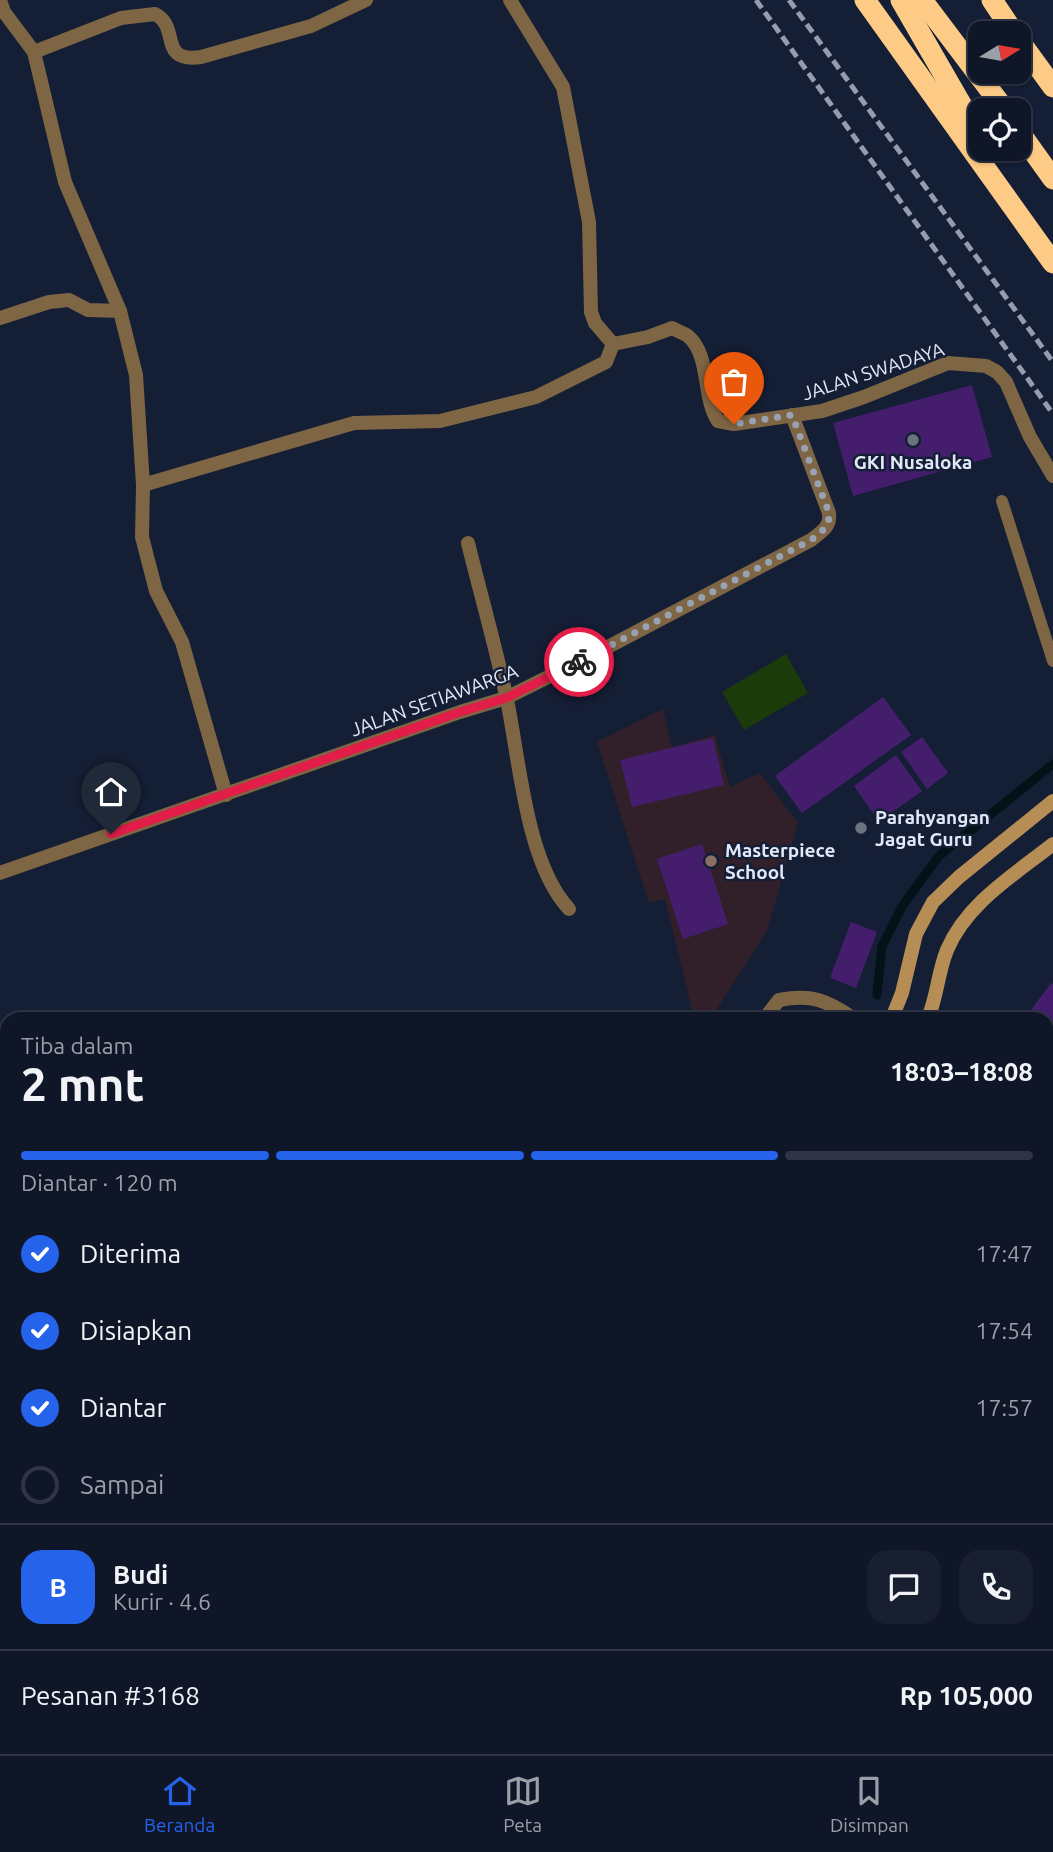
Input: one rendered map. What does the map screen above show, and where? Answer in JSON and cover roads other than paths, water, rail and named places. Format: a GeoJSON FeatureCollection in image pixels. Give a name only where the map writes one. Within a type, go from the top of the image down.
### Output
{"type":"FeatureCollection","features":[{"type":"Feature","properties":{"kind":"highway"},"geometry":{"type":"LineString","coordinates":[[865,0],[1053,263]]}},
{"type":"Feature","properties":{"kind":"highway"},"geometry":{"type":"LineString","coordinates":[[901,0],[968,115]]}},
{"type":"Feature","properties":{"kind":"highway"},"geometry":{"type":"LineString","coordinates":[[922,0],[995,98]]}},
{"type":"Feature","properties":{"kind":"highway"},"geometry":{"type":"LineString","coordinates":[[992,0],[1006,21]]}},
{"type":"Feature","properties":{"kind":"highway"},"geometry":{"type":"LineString","coordinates":[[1031,57],[1053,87]]}},
{"type":"Feature","properties":{"kind":"highway"},"geometry":{"type":"LineString","coordinates":[[1031,148],[1053,179]]}},
{"type":"Feature","properties":{"kind":"highway"},"geometry":{"type":"LineString","coordinates":[[994,161],[1053,263]]}},
{"type":"Feature","properties":{"kind":"street"},"geometry":{"type":"LineString","coordinates":[[0,0],[4,12],[34,52],[65,182],[120,311],[136,375],[143,485],[142,537],[156,592],[182,642],[226,795]]}},
{"type":"Feature","properties":{"kind":"street"},"geometry":{"type":"LineString","coordinates":[[34,52],[121,18],[155,14],[163,21],[174,51],[179,56],[185,59],[201,57],[311,26],[366,0]]}},
{"type":"Feature","properties":{"kind":"street"},"geometry":{"type":"LineString","coordinates":[[143,485],[354,423],[440,421],[536,397],[606,362],[612,344],[595,323],[591,312],[589,222],[563,87],[510,0]]}},
{"type":"Feature","properties":{"kind":"street"},"geometry":{"type":"LineString","coordinates":[[0,318],[49,302],[69,300],[88,310],[120,311]]}},
{"type":"Feature","properties":{"kind":"street","name":"JALAN SWADAYA"},"geometry":{"type":"LineString","coordinates":[[612,344],[648,337],[672,328],[688,337],[700,355],[711,410],[718,421],[734,424],[822,411],[948,363],[986,366],[997,372],[1006,382],[1030,437],[1053,476]]}},
{"type":"Feature","properties":{"kind":"street","name":"JALAN SETIAWARGA"},"geometry":{"type":"LineString","coordinates":[[0,873],[506,698],[811,540],[826,527],[830,520],[829,513],[792,415]]}},
{"type":"Feature","properties":{"kind":"street"},"geometry":{"type":"LineString","coordinates":[[468,544],[506,698],[530,822],[552,887],[569,909]]}},
{"type":"Feature","properties":{"kind":"street"},"geometry":{"type":"LineString","coordinates":[[894,1012],[902,993],[916,934],[933,902],[959,877],[1053,801]]}},
{"type":"Feature","properties":{"kind":"street"},"geometry":{"type":"LineString","coordinates":[[930,1012],[946,952],[959,926],[980,902],[1053,844]]}},
{"type":"Feature","properties":{"kind":"street"},"geometry":{"type":"LineString","coordinates":[[770,1012],[779,1000],[796,997],[828,1002],[844,1012]]}},
{"type":"Feature","properties":{"kind":"lane"},"geometry":{"type":"LineString","coordinates":[[1002,501],[1053,661]]}},
{"type":"Feature","properties":{"kind":"waterway"},"geometry":{"type":"LineString","coordinates":[[877,995],[882,946],[903,905],[939,856],[1053,764]]}},
{"type":"Feature","properties":{"kind":"railway"},"geometry":{"type":"LineString","coordinates":[[756,0],[1053,414]]}},
{"type":"Feature","properties":{"kind":"railway"},"geometry":{"type":"LineString","coordinates":[[789,0],[1053,362]]}},
{"type":"Feature","properties":{"kind":"place","name":"GKI Nusaloka"},"geometry":{"type":"Point","coordinates":[913,440]}},
{"type":"Feature","properties":{"kind":"place","name":"Parahyangan Jagat Guru"},"geometry":{"type":"Point","coordinates":[861,828]}},
{"type":"Feature","properties":{"kind":"place","name":"Masterpiece School"},"geometry":{"type":"Point","coordinates":[711,861]}}]}
